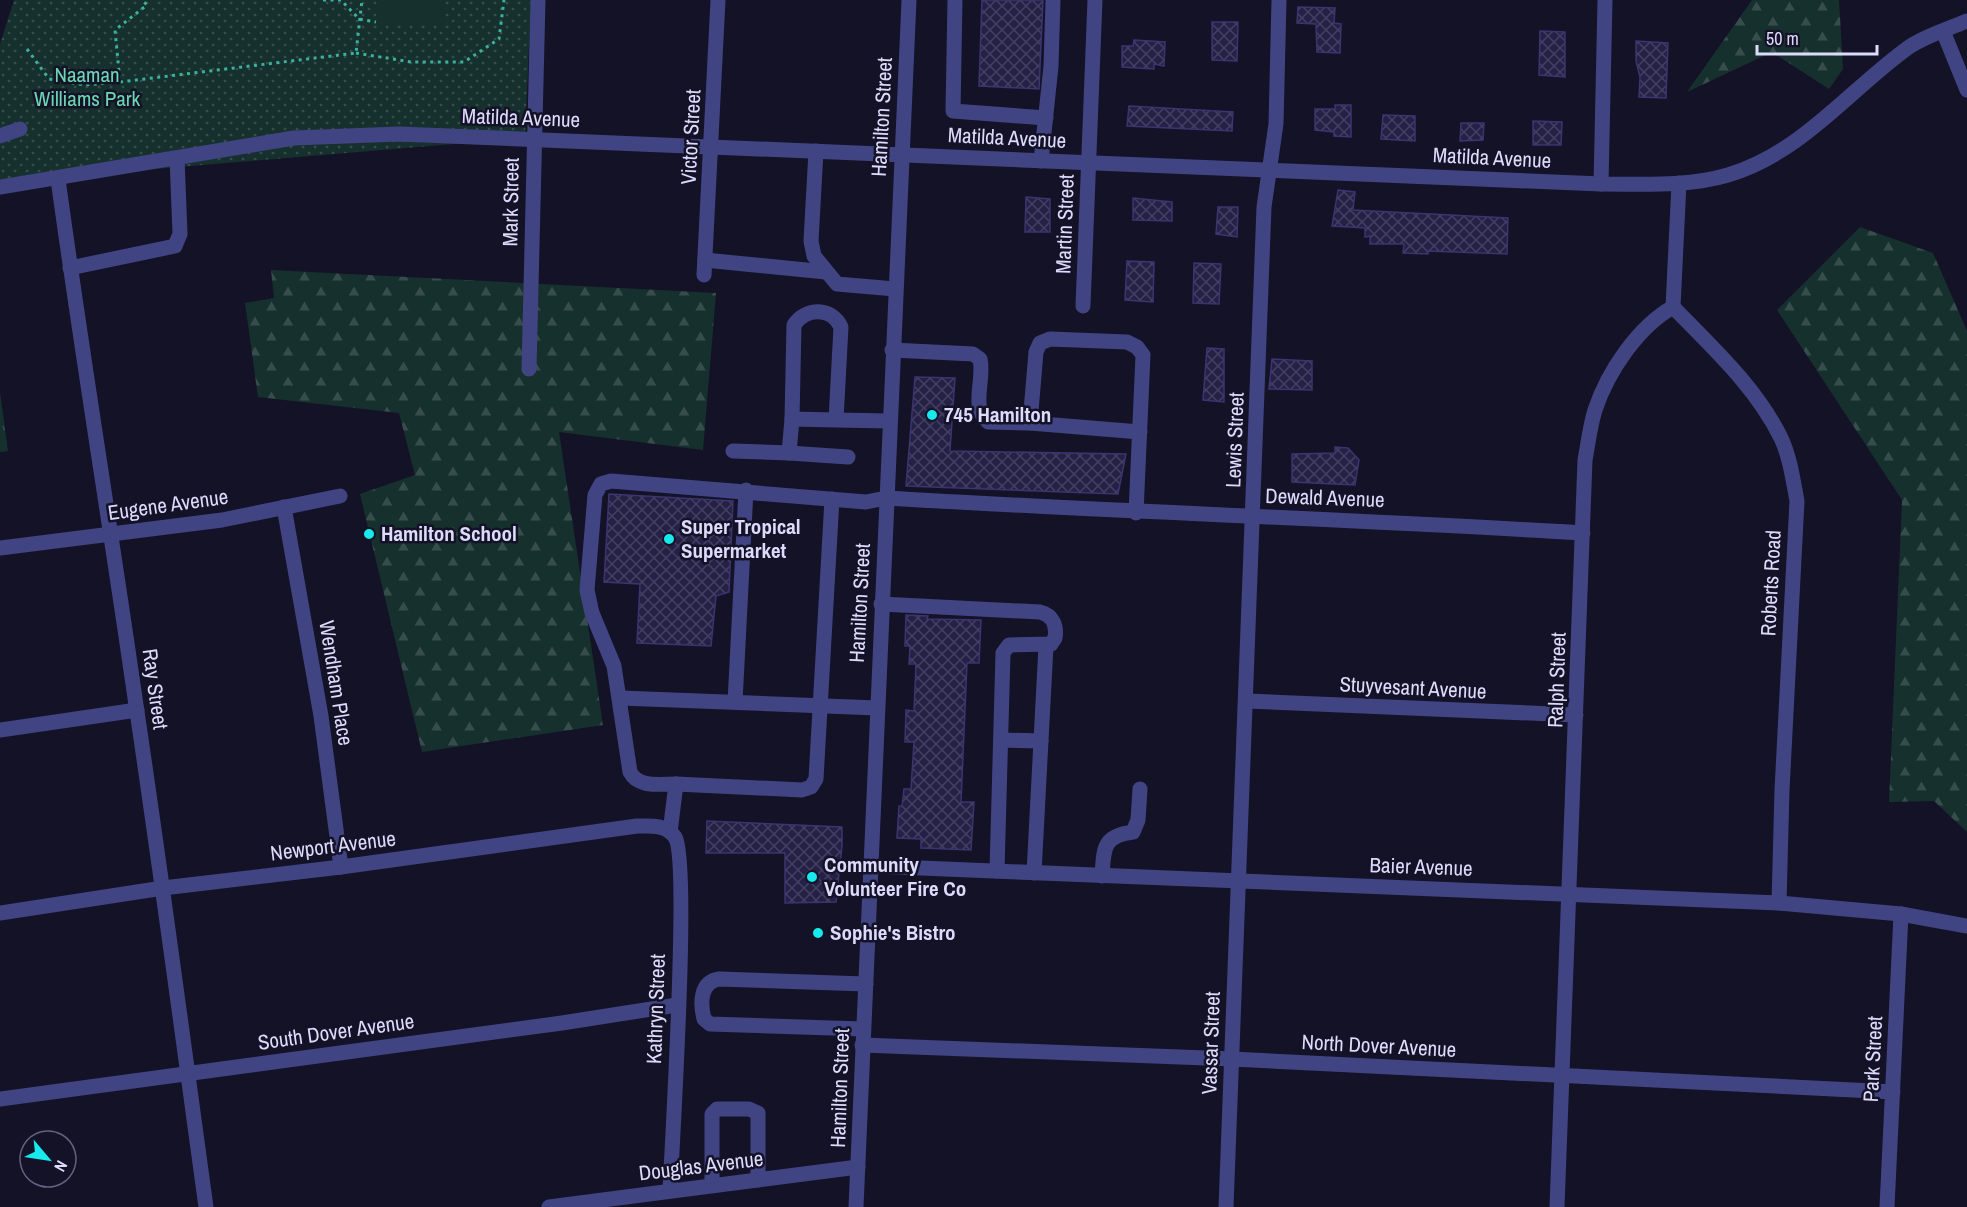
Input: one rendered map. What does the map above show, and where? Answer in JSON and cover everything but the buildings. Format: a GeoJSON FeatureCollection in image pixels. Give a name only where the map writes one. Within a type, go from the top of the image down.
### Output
{"type":"FeatureCollection","features":[{"type":"Feature","properties":{"kind":"street","name":"Mark Street"},"geometry":{"type":"LineString","coordinates":[[529,369],[538,0]]}},
{"type":"Feature","properties":{"kind":"street","name":"Victor Street"},"geometry":{"type":"LineString","coordinates":[[718,0],[704,268],[826,272]]}},
{"type":"Feature","properties":{"kind":"street","name":"Hamilton Street"},"geometry":{"type":"LineString","coordinates":[[856,1207],[909,0]]}},
{"type":"Feature","properties":{"kind":"street"},"geometry":{"type":"LineString","coordinates":[[955,0],[953,111],[1046,118]]}},
{"type":"Feature","properties":{"kind":"street"},"geometry":{"type":"LineString","coordinates":[[1041,161],[1051,66],[1053,0]]}},
{"type":"Feature","properties":{"kind":"street","name":"Martin Street"},"geometry":{"type":"LineString","coordinates":[[1083,306],[1095,0]]}},
{"type":"Feature","properties":{"kind":"street","name":"Lewis Street"},"geometry":{"type":"LineString","coordinates":[[1239,881],[1264,207],[1276,124],[1279,0]]}},
{"type":"Feature","properties":{"kind":"street"},"geometry":{"type":"LineString","coordinates":[[1601,184],[1605,0]]}},
{"type":"Feature","properties":{"kind":"street","name":"Matilda Avenue"},"geometry":{"type":"LineString","coordinates":[[0,186],[58,179],[294,138],[352,135],[901,154],[1601,184],[1679,183],[1729,174],[1795,141],[1835,111],[1910,46],[1967,21]]}},
{"type":"Feature","properties":{"kind":"street"},"geometry":{"type":"LineString","coordinates":[[1943,31],[1967,90]]}},
{"type":"Feature","properties":{"kind":"street"},"geometry":{"type":"LineString","coordinates":[[0,136],[20,129]]}},
{"type":"Feature","properties":{"kind":"street"},"geometry":{"type":"LineString","coordinates":[[816,151],[811,241],[814,256],[837,284],[895,289]]}},
{"type":"Feature","properties":{"kind":"street"},"geometry":{"type":"LineString","coordinates":[[70,268],[175,246],[180,234],[177,158]]}},
{"type":"Feature","properties":{"kind":"street","name":"Ray Street"},"geometry":{"type":"LineString","coordinates":[[58,179],[163,888],[206,1207]]}},
{"type":"Feature","properties":{"kind":"street"},"geometry":{"type":"LineString","coordinates":[[1673,307],[1679,183]]}},
{"type":"Feature","properties":{"kind":"street","name":"Ralph Street"},"geometry":{"type":"LineString","coordinates":[[1557,1207],[1585,460],[1595,410],[1622,357],[1659,315],[1673,307]]}},
{"type":"Feature","properties":{"kind":"street","name":"Roberts Road"},"geometry":{"type":"LineString","coordinates":[[1673,307],[1753,394],[1781,439],[1793,478],[1797,501],[1782,790],[1779,903]]}},
{"type":"Feature","properties":{"kind":"street"},"geometry":{"type":"LineString","coordinates":[[789,453],[794,325],[800,315],[809,312],[829,313],[837,318],[841,327],[836,420]]}},
{"type":"Feature","properties":{"kind":"street"},"geometry":{"type":"LineString","coordinates":[[1030,423],[1036,352],[1040,344],[1050,339],[1127,342],[1137,347],[1143,355],[1136,513]]}},
{"type":"Feature","properties":{"kind":"street"},"geometry":{"type":"LineString","coordinates":[[892,350],[973,354],[980,359],[982,368],[978,405],[981,416],[988,422],[1140,432]]}},
{"type":"Feature","properties":{"kind":"street"},"geometry":{"type":"LineString","coordinates":[[792,418],[890,421]]}},
{"type":"Feature","properties":{"kind":"street"},"geometry":{"type":"LineString","coordinates":[[733,451],[848,457]]}},
{"type":"Feature","properties":{"kind":"street","name":"Dewald Avenue"},"geometry":{"type":"LineString","coordinates":[[621,698],[615,666],[592,613],[587,590],[595,495],[601,484],[611,481],[746,490],[866,502],[886,498],[1136,513],[1386,521],[1583,533]]}},
{"type":"Feature","properties":{"kind":"street"},"geometry":{"type":"LineString","coordinates":[[735,702],[746,490]]}},
{"type":"Feature","properties":{"kind":"street","name":"Eugene Avenue"},"geometry":{"type":"LineString","coordinates":[[0,548],[222,520],[340,496]]}},
{"type":"Feature","properties":{"kind":"street"},"geometry":{"type":"LineString","coordinates":[[832,499],[820,705],[816,779],[811,787],[802,790],[641,783],[634,779],[630,772],[621,698],[820,705],[877,708]]}},
{"type":"Feature","properties":{"kind":"street","name":"Wendham Place"},"geometry":{"type":"LineString","coordinates":[[284,507],[321,716],[341,867]]}},
{"type":"Feature","properties":{"kind":"street"},"geometry":{"type":"LineString","coordinates":[[881,604],[1046,613],[1054,622],[1055,638],[1046,646],[1012,645],[1005,648],[997,872]]}},
{"type":"Feature","properties":{"kind":"street"},"geometry":{"type":"LineString","coordinates":[[1034,873],[1046,646]]}},
{"type":"Feature","properties":{"kind":"street","name":"Stuyvesant Avenue"},"geometry":{"type":"LineString","coordinates":[[1247,701],[1576,715]]}},
{"type":"Feature","properties":{"kind":"street"},"geometry":{"type":"LineString","coordinates":[[0,730],[137,710]]}},
{"type":"Feature","properties":{"kind":"street"},"geometry":{"type":"LineString","coordinates":[[1001,740],[1041,741]]}},
{"type":"Feature","properties":{"kind":"street"},"geometry":{"type":"LineString","coordinates":[[670,832],[676,784]]}},
{"type":"Feature","properties":{"kind":"street"},"geometry":{"type":"LineString","coordinates":[[1102,876],[1104,847],[1109,840],[1133,832],[1136,827],[1140,789]]}},
{"type":"Feature","properties":{"kind":"street","name":"Newport Avenue"},"geometry":{"type":"LineString","coordinates":[[0,913],[163,888],[341,867],[637,826],[660,827],[670,832]]}},
{"type":"Feature","properties":{"kind":"street","name":"Kathryn Street"},"geometry":{"type":"LineString","coordinates":[[670,832],[676,838],[679,849],[681,913],[670,1191]]}},
{"type":"Feature","properties":{"kind":"street","name":"Baier Avenue"},"geometry":{"type":"LineString","coordinates":[[872,866],[1779,903],[1901,914],[1967,926]]}},
{"type":"Feature","properties":{"kind":"street","name":"Vassar Street"},"geometry":{"type":"LineString","coordinates":[[1226,1207],[1239,881]]}},
{"type":"Feature","properties":{"kind":"street","name":"Park Street"},"geometry":{"type":"LineString","coordinates":[[1887,1207],[1901,914]]}},
{"type":"Feature","properties":{"kind":"street"},"geometry":{"type":"LineString","coordinates":[[863,1029],[710,1024],[704,1020],[702,1011],[704,988],[710,981],[719,979],[866,984]]}},
{"type":"Feature","properties":{"kind":"street","name":"South Dover Avenue"},"geometry":{"type":"LineString","coordinates":[[0,1099],[677,1005]]}},
{"type":"Feature","properties":{"kind":"street","name":"North Dover Avenue"},"geometry":{"type":"LineString","coordinates":[[862,1045],[1232,1059],[1893,1092]]}},
{"type":"Feature","properties":{"kind":"street"},"geometry":{"type":"LineString","coordinates":[[712,1185],[712,1114],[717,1109],[749,1109],[758,1113],[758,1180]]}},
{"type":"Feature","properties":{"kind":"street","name":"Douglas Avenue"},"geometry":{"type":"LineString","coordinates":[[549,1207],[858,1167]]}},
{"type":"Feature","properties":{"kind":"path"},"geometry":{"type":"LineString","coordinates":[[120,82],[115,30],[147,5],[142,0]]}},
{"type":"Feature","properties":{"kind":"path"},"geometry":{"type":"LineString","coordinates":[[323,0],[341,0],[359,19],[376,22]]}},
{"type":"Feature","properties":{"kind":"path"},"geometry":{"type":"LineString","coordinates":[[356,53],[362,0]]}},
{"type":"Feature","properties":{"kind":"path"},"geometry":{"type":"LineString","coordinates":[[27,49],[49,79],[84,85],[356,53],[411,62],[464,62],[498,39],[504,0]]}},
{"type":"Feature","properties":{"kind":"green space","name":"Naaman Williams Park"},"geometry":{"type":"Polygon","coordinates":[[[14,0],[531,0],[525,138],[0,182],[0,44],[14,0]]]}},
{"type":"Feature","properties":{"kind":"green space"},"geometry":{"type":"Polygon","coordinates":[[[377,0],[444,0],[443,24],[376,22],[377,0]]]}},
{"type":"Feature","properties":{"kind":"green space"},"geometry":{"type":"Polygon","coordinates":[[[1752,0],[1839,0],[1843,69],[1829,89],[1772,52],[1687,92],[1752,0]]]}},
{"type":"Feature","properties":{"kind":"green space"},"geometry":{"type":"Polygon","coordinates":[[[1860,227],[1933,253],[1967,331],[1967,832],[1934,801],[1889,802],[1902,500],[1777,310],[1860,227]]]}},
{"type":"Feature","properties":{"kind":"green space"},"geometry":{"type":"Polygon","coordinates":[[[271,270],[716,293],[703,450],[559,432],[603,725],[422,752],[360,494],[415,475],[399,413],[258,397],[245,303],[274,298],[271,270]]]}},
{"type":"Feature","properties":{"kind":"green space"},"geometry":{"type":"Polygon","coordinates":[[[0,392],[8,451],[0,452],[0,392]]]}},
{"type":"Feature","properties":{"kind":"place","name":"745 Hamilton"},"geometry":{"type":"Point","coordinates":[932,415]}},
{"type":"Feature","properties":{"kind":"place","name":"Hamilton School"},"geometry":{"type":"Point","coordinates":[369,534]}},
{"type":"Feature","properties":{"kind":"place","name":"Super Tropical Supermarket"},"geometry":{"type":"Point","coordinates":[669,539]}},
{"type":"Feature","properties":{"kind":"place","name":"Community Volunteer Fire Co"},"geometry":{"type":"Point","coordinates":[812,877]}},
{"type":"Feature","properties":{"kind":"place","name":"Sophie's Bistro"},"geometry":{"type":"Point","coordinates":[818,933]}}]}
